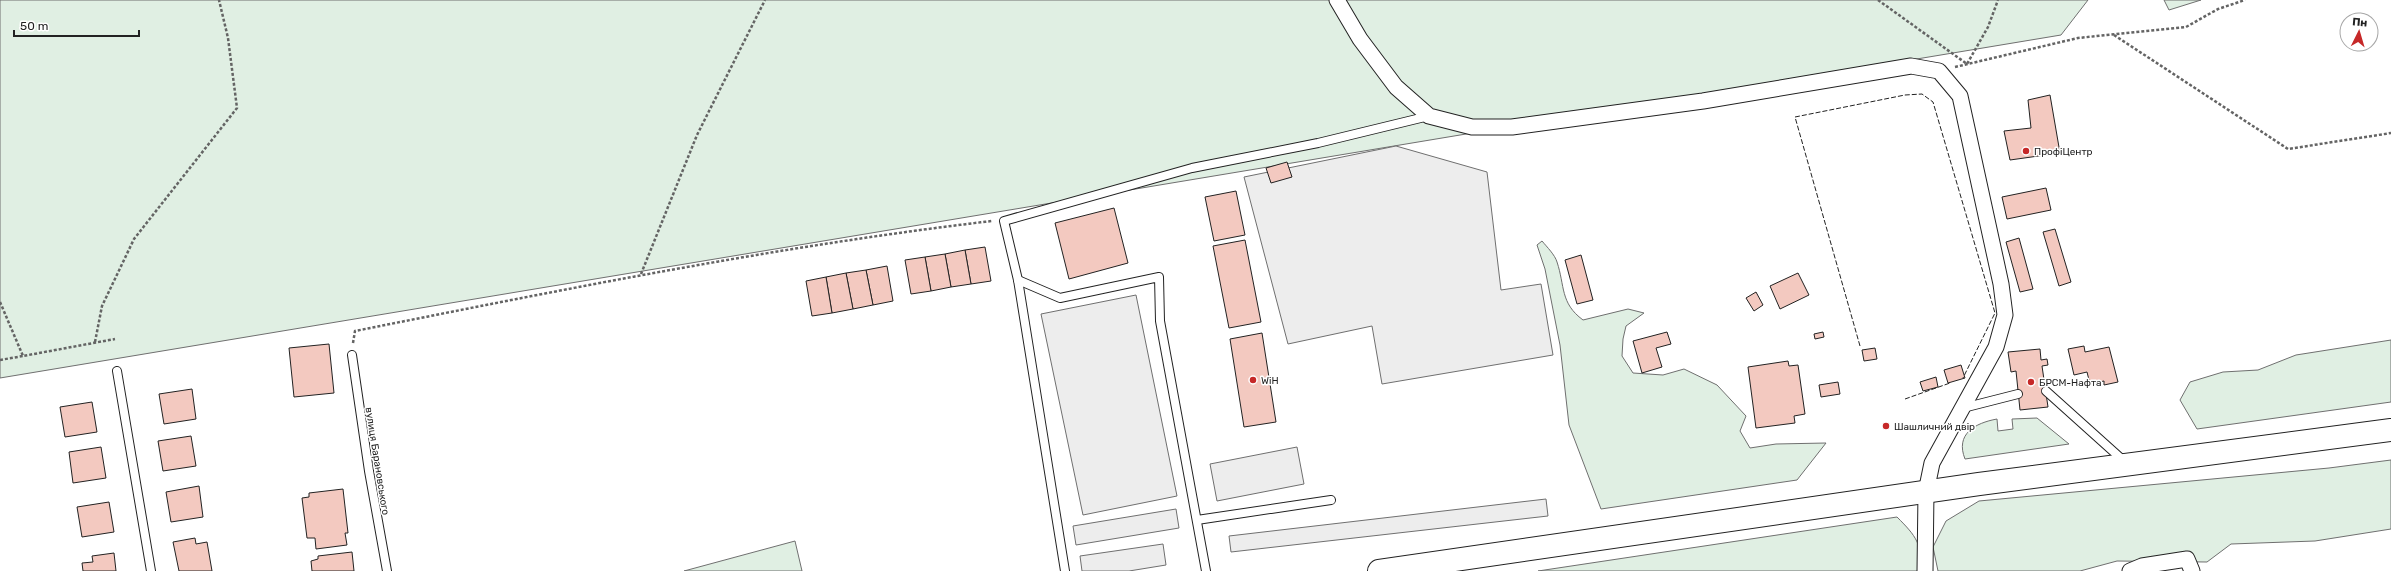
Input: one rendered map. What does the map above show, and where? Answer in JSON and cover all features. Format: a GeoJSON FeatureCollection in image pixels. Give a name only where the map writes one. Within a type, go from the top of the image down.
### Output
{"type":"FeatureCollection","features":[{"type":"Feature","properties":{"kind":"highway"},"geometry":{"type":"LineString","coordinates":[[1379,571],[2128,463],[2391,430]]}},
{"type":"Feature","properties":{"kind":"street"},"geometry":{"type":"LineString","coordinates":[[1337,0],[1360,40],[1396,87],[1429,116],[1472,127],[1512,127],[1703,101],[1911,66],[1939,71],[1960,96],[2001,284],[2005,316],[1996,347],[1932,463],[1926,492],[1924,571]]}},
{"type":"Feature","properties":{"kind":"street"},"geometry":{"type":"LineString","coordinates":[[2130,571],[2142,566],[2186,558],[2192,571]]}},
{"type":"Feature","properties":{"kind":"lane"},"geometry":{"type":"LineString","coordinates":[[1065,571],[1018,280],[1004,221],[1192,168],[1318,143],[1429,116]]}},
{"type":"Feature","properties":{"kind":"lane"},"geometry":{"type":"LineString","coordinates":[[1018,280],[1060,298],[1159,277],[1160,321],[1206,571]]}},
{"type":"Feature","properties":{"kind":"lane","name":"вулиця Барановського"},"geometry":{"type":"LineString","coordinates":[[352,355],[369,472],[387,571]]}},
{"type":"Feature","properties":{"kind":"lane"},"geometry":{"type":"LineString","coordinates":[[116,371],[152,571]]}},
{"type":"Feature","properties":{"kind":"lane"},"geometry":{"type":"LineString","coordinates":[[2046,391],[2128,463]]}},
{"type":"Feature","properties":{"kind":"lane"},"geometry":{"type":"LineString","coordinates":[[1962,408],[2018,394]]}},
{"type":"Feature","properties":{"kind":"lane"},"geometry":{"type":"LineString","coordinates":[[1197,520],[1331,500]]}},
{"type":"Feature","properties":{"kind":"path"},"geometry":{"type":"LineString","coordinates":[[95,342],[102,306],[134,240],[237,108],[228,38],[219,0]]}},
{"type":"Feature","properties":{"kind":"path"},"geometry":{"type":"LineString","coordinates":[[641,275],[697,135],[766,0]]}},
{"type":"Feature","properties":{"kind":"path"},"geometry":{"type":"LineString","coordinates":[[1878,0],[1967,64]]}},
{"type":"Feature","properties":{"kind":"path"},"geometry":{"type":"LineString","coordinates":[[1967,64],[1988,27],[1998,0]]}},
{"type":"Feature","properties":{"kind":"path"},"geometry":{"type":"LineString","coordinates":[[1939,71],[2078,38],[2186,27],[2218,9],[2245,0]]}},
{"type":"Feature","properties":{"kind":"path"},"geometry":{"type":"LineString","coordinates":[[2114,35],[2288,149],[2391,133]]}},
{"type":"Feature","properties":{"kind":"path"},"geometry":{"type":"LineString","coordinates":[[352,355],[355,331],[641,275],[924,229],[1004,221]]}},
{"type":"Feature","properties":{"kind":"path"},"geometry":{"type":"LineString","coordinates":[[0,302],[23,356]]}},
{"type":"Feature","properties":{"kind":"path"},"geometry":{"type":"LineString","coordinates":[[0,360],[95,342],[115,340]]}},
{"type":"Feature","properties":{"kind":"green space"},"geometry":{"type":"Polygon","coordinates":[[[0,0],[2088,0],[2061,35],[0,378],[0,0]]]}},
{"type":"Feature","properties":{"kind":"green space"},"geometry":{"type":"Polygon","coordinates":[[[2164,0],[2201,0],[2169,10],[2164,0]]]}},
{"type":"Feature","properties":{"kind":"green space"},"geometry":{"type":"Polygon","coordinates":[[[1542,241],[1556,259],[1564,294],[1570,307],[1583,320],[1628,309],[1644,313],[1626,326],[1623,339],[1622,356],[1633,373],[1663,375],[1684,369],[1717,385],[1746,416],[1740,431],[1750,448],[1776,444],[1826,443],[1797,480],[1601,509],[1569,425],[1560,345],[1545,269],[1537,245],[1542,241]]]}},
{"type":"Feature","properties":{"kind":"green space"},"geometry":{"type":"Polygon","coordinates":[[[2391,340],[2391,402],[2197,429],[2180,400],[2190,382],[2223,372],[2258,370],[2296,355],[2391,340]]]}},
{"type":"Feature","properties":{"kind":"green space"},"geometry":{"type":"Polygon","coordinates":[[[2037,418],[2069,444],[1965,459],[1963,443],[1965,436],[1969,431],[1981,423],[1997,419],[1998,431],[2013,429],[2012,419],[2037,418]]]}},
{"type":"Feature","properties":{"kind":"green space"},"geometry":{"type":"Polygon","coordinates":[[[2391,460],[2391,529],[2315,541],[2231,544],[2207,562],[2117,561],[2080,571],[1938,571],[1933,547],[1946,521],[1979,501],[2329,468],[2391,460]]]}},
{"type":"Feature","properties":{"kind":"green space"},"geometry":{"type":"Polygon","coordinates":[[[1897,517],[1917,541],[1922,571],[1538,571],[1897,517]]]}},
{"type":"Feature","properties":{"kind":"green space"},"geometry":{"type":"Polygon","coordinates":[[[795,541],[802,571],[684,571],[795,541]]]}},
{"type":"Feature","properties":{"kind":"shaded area"},"geometry":{"type":"Polygon","coordinates":[[[1396,146],[1487,172],[1501,290],[1541,284],[1553,355],[1382,384],[1372,326],[1288,344],[1244,177],[1396,146]]]}},
{"type":"Feature","properties":{"kind":"shaded area"},"geometry":{"type":"Polygon","coordinates":[[[1136,295],[1177,496],[1083,515],[1041,314],[1136,295]]]}},
{"type":"Feature","properties":{"kind":"shaded area"},"geometry":{"type":"Polygon","coordinates":[[[1297,447],[1304,484],[1217,501],[1210,464],[1297,447]]]}},
{"type":"Feature","properties":{"kind":"shaded area"},"geometry":{"type":"Polygon","coordinates":[[[1546,499],[1548,516],[1231,552],[1229,536],[1546,499]]]}},
{"type":"Feature","properties":{"kind":"shaded area"},"geometry":{"type":"Polygon","coordinates":[[[1176,509],[1179,528],[1076,545],[1073,526],[1176,509]]]}},
{"type":"Feature","properties":{"kind":"shaded area"},"geometry":{"type":"Polygon","coordinates":[[[1163,544],[1166,565],[1129,571],[1082,571],[1080,556],[1163,544]]]}},
{"type":"Feature","properties":{"kind":"building"},"geometry":{"type":"Polygon","coordinates":[[[2050,95],[2060,153],[2010,160],[2004,131],[2031,128],[2028,100],[2050,95]]]}},
{"type":"Feature","properties":{"kind":"building"},"geometry":{"type":"Polygon","coordinates":[[[1287,162],[1292,177],[1271,183],[1266,168],[1287,162]]]}},
{"type":"Feature","properties":{"kind":"building"},"geometry":{"type":"Polygon","coordinates":[[[2046,188],[2051,210],[2007,219],[2002,197],[2046,188]]]}},
{"type":"Feature","properties":{"kind":"building"},"geometry":{"type":"Polygon","coordinates":[[[1236,191],[1245,235],[1214,241],[1205,197],[1236,191]]]}},
{"type":"Feature","properties":{"kind":"building"},"geometry":{"type":"Polygon","coordinates":[[[1114,208],[1128,263],[1069,279],[1055,223],[1114,208]]]}},
{"type":"Feature","properties":{"kind":"building"},"geometry":{"type":"Polygon","coordinates":[[[2055,229],[2071,282],[2059,286],[2043,232],[2055,229]]]}},
{"type":"Feature","properties":{"kind":"building"},"geometry":{"type":"Polygon","coordinates":[[[2019,238],[2033,289],[2020,292],[2006,242],[2019,238]]]}},
{"type":"Feature","properties":{"kind":"building"},"geometry":{"type":"Polygon","coordinates":[[[1245,240],[1261,322],[1229,328],[1213,246],[1245,240]]]}},
{"type":"Feature","properties":{"kind":"building"},"geometry":{"type":"Polygon","coordinates":[[[985,247],[991,281],[971,284],[965,250],[985,247]]]}},
{"type":"Feature","properties":{"kind":"building"},"geometry":{"type":"Polygon","coordinates":[[[965,250],[971,284],[951,287],[945,254],[965,250]]]}},
{"type":"Feature","properties":{"kind":"building"},"geometry":{"type":"Polygon","coordinates":[[[945,254],[951,287],[931,291],[925,257],[945,254]]]}},
{"type":"Feature","properties":{"kind":"building"},"geometry":{"type":"Polygon","coordinates":[[[1581,255],[1593,300],[1577,304],[1565,260],[1581,255]]]}},
{"type":"Feature","properties":{"kind":"building"},"geometry":{"type":"Polygon","coordinates":[[[925,257],[931,291],[911,294],[905,260],[925,257]]]}},
{"type":"Feature","properties":{"kind":"building"},"geometry":{"type":"Polygon","coordinates":[[[887,266],[893,301],[873,305],[866,270],[887,266]]]}},
{"type":"Feature","properties":{"kind":"building"},"geometry":{"type":"Polygon","coordinates":[[[866,270],[873,305],[853,309],[846,273],[866,270]]]}},
{"type":"Feature","properties":{"kind":"building"},"geometry":{"type":"Polygon","coordinates":[[[846,273],[853,309],[832,313],[826,277],[846,273]]]}},
{"type":"Feature","properties":{"kind":"building"},"geometry":{"type":"Polygon","coordinates":[[[1798,273],[1809,295],[1780,309],[1770,286],[1798,273]]]}},
{"type":"Feature","properties":{"kind":"building"},"geometry":{"type":"Polygon","coordinates":[[[826,277],[832,313],[812,316],[806,281],[826,277]]]}},
{"type":"Feature","properties":{"kind":"building"},"geometry":{"type":"Polygon","coordinates":[[[1756,292],[1763,305],[1754,311],[1746,298],[1756,292]]]}},
{"type":"Feature","properties":{"kind":"building"},"geometry":{"type":"Polygon","coordinates":[[[1667,332],[1671,344],[1656,348],[1662,367],[1642,373],[1633,341],[1667,332]]]}},
{"type":"Feature","properties":{"kind":"building"},"geometry":{"type":"Polygon","coordinates":[[[1823,332],[1824,337],[1815,339],[1814,334],[1823,332]]]}},
{"type":"Feature","properties":{"kind":"building","name":"WiH"},"geometry":{"type":"Polygon","coordinates":[[[1262,333],[1276,422],[1244,427],[1230,339],[1262,333]]]}},
{"type":"Feature","properties":{"kind":"building"},"geometry":{"type":"Polygon","coordinates":[[[329,344],[334,393],[294,397],[289,348],[329,344]]]}},
{"type":"Feature","properties":{"kind":"building"},"geometry":{"type":"Polygon","coordinates":[[[2084,346],[2085,352],[2109,347],[2118,382],[2104,385],[2104,381],[2090,384],[2087,372],[2074,375],[2068,349],[2084,346]]]}},
{"type":"Feature","properties":{"kind":"building"},"geometry":{"type":"Polygon","coordinates":[[[1875,348],[1877,359],[1864,361],[1862,350],[1875,348]]]}},
{"type":"Feature","properties":{"kind":"building","name":"БРСМ-Нафта"},"geometry":{"type":"Polygon","coordinates":[[[2040,349],[2041,360],[2047,359],[2048,365],[2042,366],[2048,407],[2020,410],[2016,371],[2011,372],[2008,352],[2040,349]]]}},
{"type":"Feature","properties":{"kind":"building"},"geometry":{"type":"Polygon","coordinates":[[[1788,361],[1789,366],[1798,365],[1805,414],[1794,416],[1795,423],[1756,428],[1748,367],[1788,361]]]}},
{"type":"Feature","properties":{"kind":"building"},"geometry":{"type":"Polygon","coordinates":[[[1961,365],[1965,378],[1948,383],[1944,370],[1961,365]]]}},
{"type":"Feature","properties":{"kind":"building"},"geometry":{"type":"Polygon","coordinates":[[[1936,377],[1938,387],[1923,391],[1920,382],[1936,377]]]}},
{"type":"Feature","properties":{"kind":"building"},"geometry":{"type":"Polygon","coordinates":[[[1838,382],[1840,394],[1821,397],[1819,385],[1838,382]]]}},
{"type":"Feature","properties":{"kind":"building"},"geometry":{"type":"Polygon","coordinates":[[[192,389],[196,419],[164,424],[159,394],[192,389]]]}},
{"type":"Feature","properties":{"kind":"building"},"geometry":{"type":"Polygon","coordinates":[[[92,402],[97,432],[65,437],[60,407],[92,402]]]}},
{"type":"Feature","properties":{"kind":"building"},"geometry":{"type":"Polygon","coordinates":[[[191,436],[196,466],[163,471],[158,441],[191,436]]]}},
{"type":"Feature","properties":{"kind":"building"},"geometry":{"type":"Polygon","coordinates":[[[101,447],[106,478],[73,483],[69,452],[101,447]]]}},
{"type":"Feature","properties":{"kind":"building"},"geometry":{"type":"Polygon","coordinates":[[[199,486],[203,517],[171,522],[166,492],[199,486]]]}},
{"type":"Feature","properties":{"kind":"building"},"geometry":{"type":"Polygon","coordinates":[[[343,489],[348,533],[345,533],[347,545],[316,549],[315,538],[307,538],[302,498],[309,497],[309,493],[343,489]]]}},
{"type":"Feature","properties":{"kind":"building"},"geometry":{"type":"Polygon","coordinates":[[[109,502],[114,532],[82,537],[77,507],[109,502]]]}},
{"type":"Feature","properties":{"kind":"building"},"geometry":{"type":"Polygon","coordinates":[[[195,538],[196,544],[207,542],[212,571],[179,571],[173,542],[195,538]]]}},
{"type":"Feature","properties":{"kind":"building"},"geometry":{"type":"Polygon","coordinates":[[[352,552],[354,571],[312,571],[311,561],[318,559],[318,556],[352,552]]]}},
{"type":"Feature","properties":{"kind":"building"},"geometry":{"type":"Polygon","coordinates":[[[114,553],[116,571],[83,571],[82,563],[93,562],[92,556],[114,553]]]}},
{"type":"Feature","properties":{"kind":"fence"},"geometry":{"type":"LineString","coordinates":[[1860,346],[1795,117],[1905,95],[1922,94],[1933,102],[1995,313],[1963,378]]}},
{"type":"Feature","properties":{"kind":"fence"},"geometry":{"type":"LineString","coordinates":[[1905,399],[1950,383]]}},
{"type":"Feature","properties":{"kind":"place","name":"ПрофіЦентр"},"geometry":{"type":"Point","coordinates":[2026,151]}},
{"type":"Feature","properties":{"kind":"place","name":"WiH"},"geometry":{"type":"Point","coordinates":[1253,380]}},
{"type":"Feature","properties":{"kind":"place","name":"БРСМ-Нафта"},"geometry":{"type":"Point","coordinates":[2031,382]}},
{"type":"Feature","properties":{"kind":"place","name":"Шашличний двір"},"geometry":{"type":"Point","coordinates":[1886,426]}}]}
